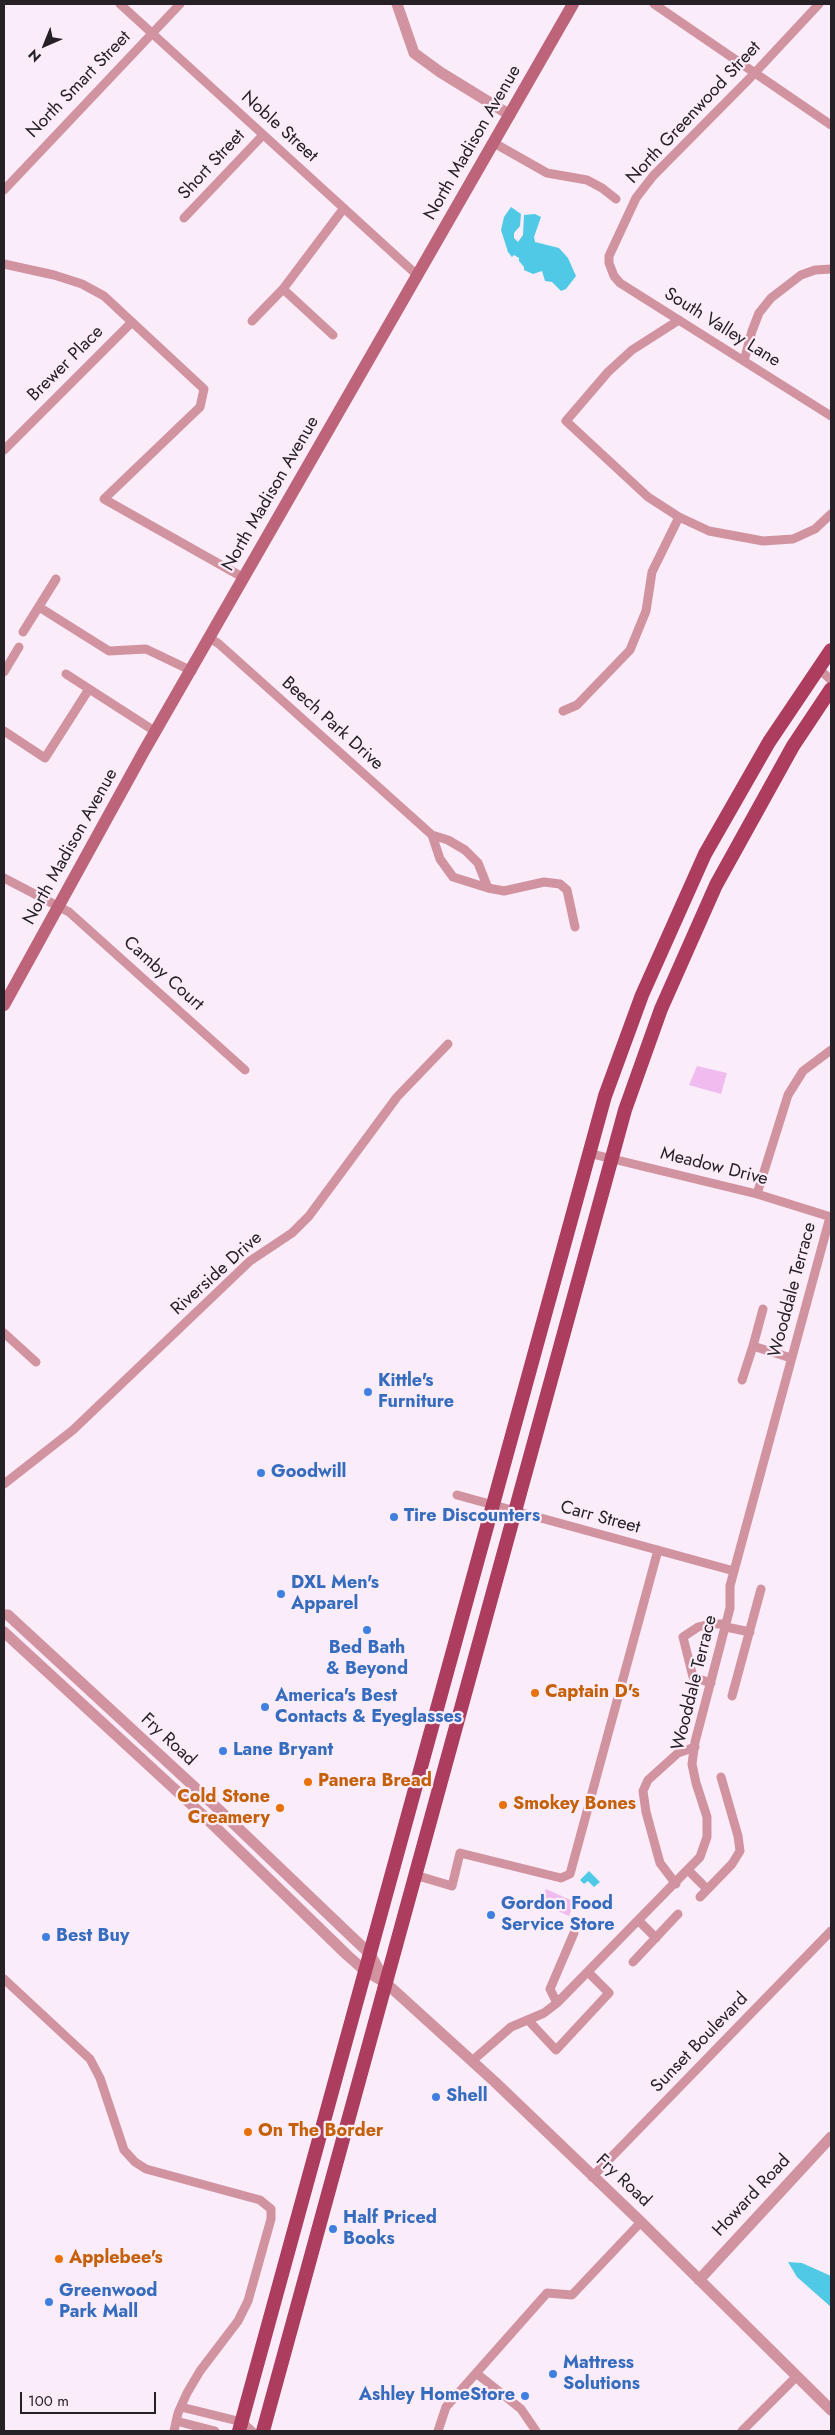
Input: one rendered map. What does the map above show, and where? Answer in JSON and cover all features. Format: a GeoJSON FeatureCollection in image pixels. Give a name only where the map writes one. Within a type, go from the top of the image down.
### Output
{"type":"FeatureCollection","features":[{"type":"Feature","properties":{"kind":"main road","name":"North Madison Avenue"},"geometry":{"type":"LineString","coordinates":[[4,1005],[56,908],[156,732],[573,4]]}},
{"type":"Feature","properties":{"kind":"main road"},"geometry":{"type":"LineString","coordinates":[[244,2428],[364,1970],[370,1954],[605,1096],[642,995],[669,931],[727,814],[787,712],[831,650]]}},
{"type":"Feature","properties":{"kind":"main road"},"geometry":{"type":"LineString","coordinates":[[263,2431],[625,1110],[667,994],[730,857],[814,712],[831,689]]}},
{"type":"Feature","properties":{"kind":"street","name":"Noble Street"},"geometry":{"type":"LineString","coordinates":[[120,4],[417,274]]}},
{"type":"Feature","properties":{"kind":"street","name":"North Smart Street"},"geometry":{"type":"LineString","coordinates":[[4,190],[180,4]]}},
{"type":"Feature","properties":{"kind":"street"},"geometry":{"type":"LineString","coordinates":[[397,4],[414,53],[440,72],[510,115]]}},
{"type":"Feature","properties":{"kind":"street"},"geometry":{"type":"LineString","coordinates":[[654,4],[831,125]]}},
{"type":"Feature","properties":{"kind":"street","name":"North Greenwood Street"},"geometry":{"type":"LineString","coordinates":[[609,256],[636,198],[652,176],[755,73],[820,4]]}},
{"type":"Feature","properties":{"kind":"street","name":"Short Street"},"geometry":{"type":"LineString","coordinates":[[184,218],[263,135]]}},
{"type":"Feature","properties":{"kind":"street"},"geometry":{"type":"LineString","coordinates":[[494,143],[547,173],[587,180],[602,188],[616,199]]}},
{"type":"Feature","properties":{"kind":"street"},"geometry":{"type":"LineString","coordinates":[[252,321],[283,289],[344,208]]}},
{"type":"Feature","properties":{"kind":"street","name":"South Valley Lane"},"geometry":{"type":"LineString","coordinates":[[609,256],[610,268],[620,283],[831,416]]}},
{"type":"Feature","properties":{"kind":"street"},"geometry":{"type":"LineString","coordinates":[[4,264],[54,275],[82,284],[104,296],[204,389],[200,407],[104,499],[244,578]]}},
{"type":"Feature","properties":{"kind":"street"},"geometry":{"type":"LineString","coordinates":[[744,361],[759,313],[771,298],[801,275],[815,270],[831,270]]}},
{"type":"Feature","properties":{"kind":"street"},"geometry":{"type":"LineString","coordinates":[[283,289],[333,335]]}},
{"type":"Feature","properties":{"kind":"street"},"geometry":{"type":"LineString","coordinates":[[679,320],[632,350],[608,372],[566,421],[648,497],[679,518],[709,530],[763,541],[793,539],[815,529],[831,514]]}},
{"type":"Feature","properties":{"kind":"street","name":"Brewer Place"},"geometry":{"type":"LineString","coordinates":[[4,450],[131,323]]}},
{"type":"Feature","properties":{"kind":"street"},"geometry":{"type":"LineString","coordinates":[[563,711],[576,704],[630,650],[646,611],[652,572],[679,518]]}},
{"type":"Feature","properties":{"kind":"street"},"geometry":{"type":"LineString","coordinates":[[23,632],[56,579]]}},
{"type":"Feature","properties":{"kind":"street"},"geometry":{"type":"LineString","coordinates":[[39,607],[109,651],[146,649],[192,671]]}},
{"type":"Feature","properties":{"kind":"street","name":"Beech Park Drive"},"geometry":{"type":"LineString","coordinates":[[210,638],[219,644],[432,836],[448,840],[465,850],[478,863],[488,888]]}},
{"type":"Feature","properties":{"kind":"street"},"geometry":{"type":"LineString","coordinates":[[4,672],[19,647]]}},
{"type":"Feature","properties":{"kind":"street"},"geometry":{"type":"LineString","coordinates":[[818,668],[831,680]]}},
{"type":"Feature","properties":{"kind":"street"},"geometry":{"type":"LineString","coordinates":[[66,674],[156,732]]}},
{"type":"Feature","properties":{"kind":"street"},"geometry":{"type":"LineString","coordinates":[[4,731],[45,758],[89,689]]}},
{"type":"Feature","properties":{"kind":"street","name":"Beech Park Drive"},"geometry":{"type":"LineString","coordinates":[[432,836],[440,859],[453,877],[488,888],[504,890],[544,882],[560,884],[568,890],[574,927]]}},
{"type":"Feature","properties":{"kind":"street","name":"Camby Court"},"geometry":{"type":"LineString","coordinates":[[4,878],[56,908],[69,912],[245,1070]]}},
{"type":"Feature","properties":{"kind":"street","name":"Riverside Drive"},"geometry":{"type":"LineString","coordinates":[[4,1484],[73,1430],[250,1261],[292,1232],[308,1216],[396,1097],[448,1044]]}},
{"type":"Feature","properties":{"kind":"street"},"geometry":{"type":"LineString","coordinates":[[757,1194],[788,1094],[803,1071],[831,1050]]}},
{"type":"Feature","properties":{"kind":"street","name":"Meadow Drive"},"geometry":{"type":"LineString","coordinates":[[588,1153],[757,1194],[831,1217]]}},
{"type":"Feature","properties":{"kind":"street","name":"Wooddale Terrace"},"geometry":{"type":"LineString","coordinates":[[472,2061],[512,2027],[544,2014],[558,2003],[676,1884],[700,1857],[708,1837],[707,1817],[692,1764],[695,1747],[726,1625],[734,1571],[831,1217]]}},
{"type":"Feature","properties":{"kind":"street"},"geometry":{"type":"LineString","coordinates":[[742,1380],[763,1309]]}},
{"type":"Feature","properties":{"kind":"street"},"geometry":{"type":"LineString","coordinates":[[4,1333],[36,1362]]}},
{"type":"Feature","properties":{"kind":"street"},"geometry":{"type":"LineString","coordinates":[[753,1346],[791,1358]]}},
{"type":"Feature","properties":{"kind":"street","name":"Carr Street"},"geometry":{"type":"LineString","coordinates":[[457,1495],[734,1571]]}},
{"type":"Feature","properties":{"kind":"street"},"geometry":{"type":"LineString","coordinates":[[415,1875],[452,1886],[460,1854],[561,1878],[570,1874],[658,1550]]}},
{"type":"Feature","properties":{"kind":"street"},"geometry":{"type":"LineString","coordinates":[[732,1696],[761,1588]]}},
{"type":"Feature","properties":{"kind":"street","name":"Fry Road"},"geometry":{"type":"LineString","coordinates":[[4,1615],[8,1615],[214,1805],[370,1954],[386,1983]]}},
{"type":"Feature","properties":{"kind":"street"},"geometry":{"type":"LineString","coordinates":[[711,1684],[693,1676],[683,1637],[698,1627],[710,1624],[726,1625],[750,1632]]}},
{"type":"Feature","properties":{"kind":"street","name":"Fry Road"},"geometry":{"type":"LineString","coordinates":[[4,1632],[206,1818],[364,1970],[386,1983],[472,2061],[641,2222],[831,2410]]}},
{"type":"Feature","properties":{"kind":"street"},"geometry":{"type":"LineString","coordinates":[[676,1884],[660,1863],[646,1812],[643,1791],[648,1780],[678,1753],[695,1747]]}},
{"type":"Feature","properties":{"kind":"street"},"geometry":{"type":"LineString","coordinates":[[700,1897],[732,1864],[740,1851],[738,1836],[721,1777]]}},
{"type":"Feature","properties":{"kind":"street"},"geometry":{"type":"LineString","coordinates":[[688,1871],[707,1889]]}},
{"type":"Feature","properties":{"kind":"street"},"geometry":{"type":"LineString","coordinates":[[633,1962],[678,1914]]}},
{"type":"Feature","properties":{"kind":"street"},"geometry":{"type":"LineString","coordinates":[[639,1921],[656,1938]]}},
{"type":"Feature","properties":{"kind":"street","name":"Sunset Boulevard"},"geometry":{"type":"LineString","coordinates":[[592,2177],[831,1931]]}},
{"type":"Feature","properties":{"kind":"street"},"geometry":{"type":"LineString","coordinates":[[558,2003],[550,1989],[574,1933]]}},
{"type":"Feature","properties":{"kind":"street"},"geometry":{"type":"LineString","coordinates":[[528,2020],[556,2050],[609,1993],[588,1972]]}},
{"type":"Feature","properties":{"kind":"street"},"geometry":{"type":"LineString","coordinates":[[4,1978],[84,2052],[95,2067],[124,2150],[139,2165],[146,2169],[260,2200],[271,2209],[271,2219],[248,2301],[238,2321],[200,2370],[181,2407],[174,2431]]}},
{"type":"Feature","properties":{"kind":"street","name":"Howard Road"},"geometry":{"type":"LineString","coordinates":[[699,2280],[831,2137]]}},
{"type":"Feature","properties":{"kind":"street"},"geometry":{"type":"LineString","coordinates":[[438,2431],[446,2407],[547,2293],[572,2295],[641,2222]]}},
{"type":"Feature","properties":{"kind":"street"},"geometry":{"type":"LineString","coordinates":[[476,2373],[521,2409],[536,2431]]}},
{"type":"Feature","properties":{"kind":"street"},"geometry":{"type":"LineString","coordinates":[[742,2431],[796,2377]]}},
{"type":"Feature","properties":{"kind":"street"},"geometry":{"type":"LineString","coordinates":[[181,2407],[244,2428]]}},
{"type":"Feature","properties":{"kind":"street"},"geometry":{"type":"LineString","coordinates":[[176,2421],[215,2431]]}},
{"type":"Feature","properties":{"kind":"shaded area"},"geometry":{"type":"Polygon","coordinates":[[[697,1066],[727,1073],[721,1094],[689,1085],[697,1066]]]}},
{"type":"Feature","properties":{"kind":"shaded area"},"geometry":{"type":"Polygon","coordinates":[[[546,1889],[575,1902],[569,1916],[540,1903],[546,1889]]]}},
{"type":"Feature","properties":{"kind":"water"},"geometry":{"type":"Polygon","coordinates":[[[511,207],[521,214],[520,226],[514,233],[514,238],[518,242],[523,235],[524,215],[535,214],[541,217],[534,237],[535,242],[559,248],[568,258],[576,276],[566,289],[561,291],[552,282],[545,281],[542,271],[533,274],[524,270],[519,258],[514,255],[512,257],[508,252],[501,230],[504,217],[511,207]]]}},
{"type":"Feature","properties":{"kind":"water"},"geometry":{"type":"Polygon","coordinates":[[[589,1871],[600,1882],[594,1887],[588,1881],[584,1884],[580,1880],[589,1871]]]}},
{"type":"Feature","properties":{"kind":"water"},"geometry":{"type":"Polygon","coordinates":[[[788,2262],[802,2263],[831,2276],[831,2307],[797,2277],[788,2262]]]}},
{"type":"Feature","properties":{"kind":"place","name":"Kittle's Furniture"},"geometry":{"type":"Point","coordinates":[368,1392]}},
{"type":"Feature","properties":{"kind":"place","name":"Goodwill"},"geometry":{"type":"Point","coordinates":[261,1473]}},
{"type":"Feature","properties":{"kind":"place","name":"Tire Discounters"},"geometry":{"type":"Point","coordinates":[394,1517]}},
{"type":"Feature","properties":{"kind":"place","name":"DXL Men's Apparel"},"geometry":{"type":"Point","coordinates":[281,1594]}},
{"type":"Feature","properties":{"kind":"place","name":"Bed Bath & Beyond"},"geometry":{"type":"Point","coordinates":[367,1630]}},
{"type":"Feature","properties":{"kind":"place","name":"Captain D's"},"geometry":{"type":"Point","coordinates":[535,1693]}},
{"type":"Feature","properties":{"kind":"place","name":"America's Best Contacts & Eyeglasses"},"geometry":{"type":"Point","coordinates":[265,1707]}},
{"type":"Feature","properties":{"kind":"place","name":"Lane Bryant"},"geometry":{"type":"Point","coordinates":[223,1751]}},
{"type":"Feature","properties":{"kind":"place","name":"Panera Bread"},"geometry":{"type":"Point","coordinates":[308,1782]}},
{"type":"Feature","properties":{"kind":"place","name":"Smokey Bones"},"geometry":{"type":"Point","coordinates":[503,1805]}},
{"type":"Feature","properties":{"kind":"place","name":"Cold Stone Creamery"},"geometry":{"type":"Point","coordinates":[280,1808]}},
{"type":"Feature","properties":{"kind":"place","name":"Gordon Food Service Store"},"geometry":{"type":"Point","coordinates":[491,1915]}},
{"type":"Feature","properties":{"kind":"place","name":"Best Buy"},"geometry":{"type":"Point","coordinates":[46,1937]}},
{"type":"Feature","properties":{"kind":"place","name":"Shell"},"geometry":{"type":"Point","coordinates":[436,2097]}},
{"type":"Feature","properties":{"kind":"place","name":"On The Border"},"geometry":{"type":"Point","coordinates":[248,2132]}},
{"type":"Feature","properties":{"kind":"place","name":"Half Priced Books"},"geometry":{"type":"Point","coordinates":[333,2229]}},
{"type":"Feature","properties":{"kind":"place","name":"Applebee's"},"geometry":{"type":"Point","coordinates":[59,2259]}},
{"type":"Feature","properties":{"kind":"place","name":"Greenwood Park Mall"},"geometry":{"type":"Point","coordinates":[49,2302]}},
{"type":"Feature","properties":{"kind":"place","name":"Mattress Solutions"},"geometry":{"type":"Point","coordinates":[553,2374]}},
{"type":"Feature","properties":{"kind":"place","name":"Ashley HomeStore"},"geometry":{"type":"Point","coordinates":[525,2396]}}]}
